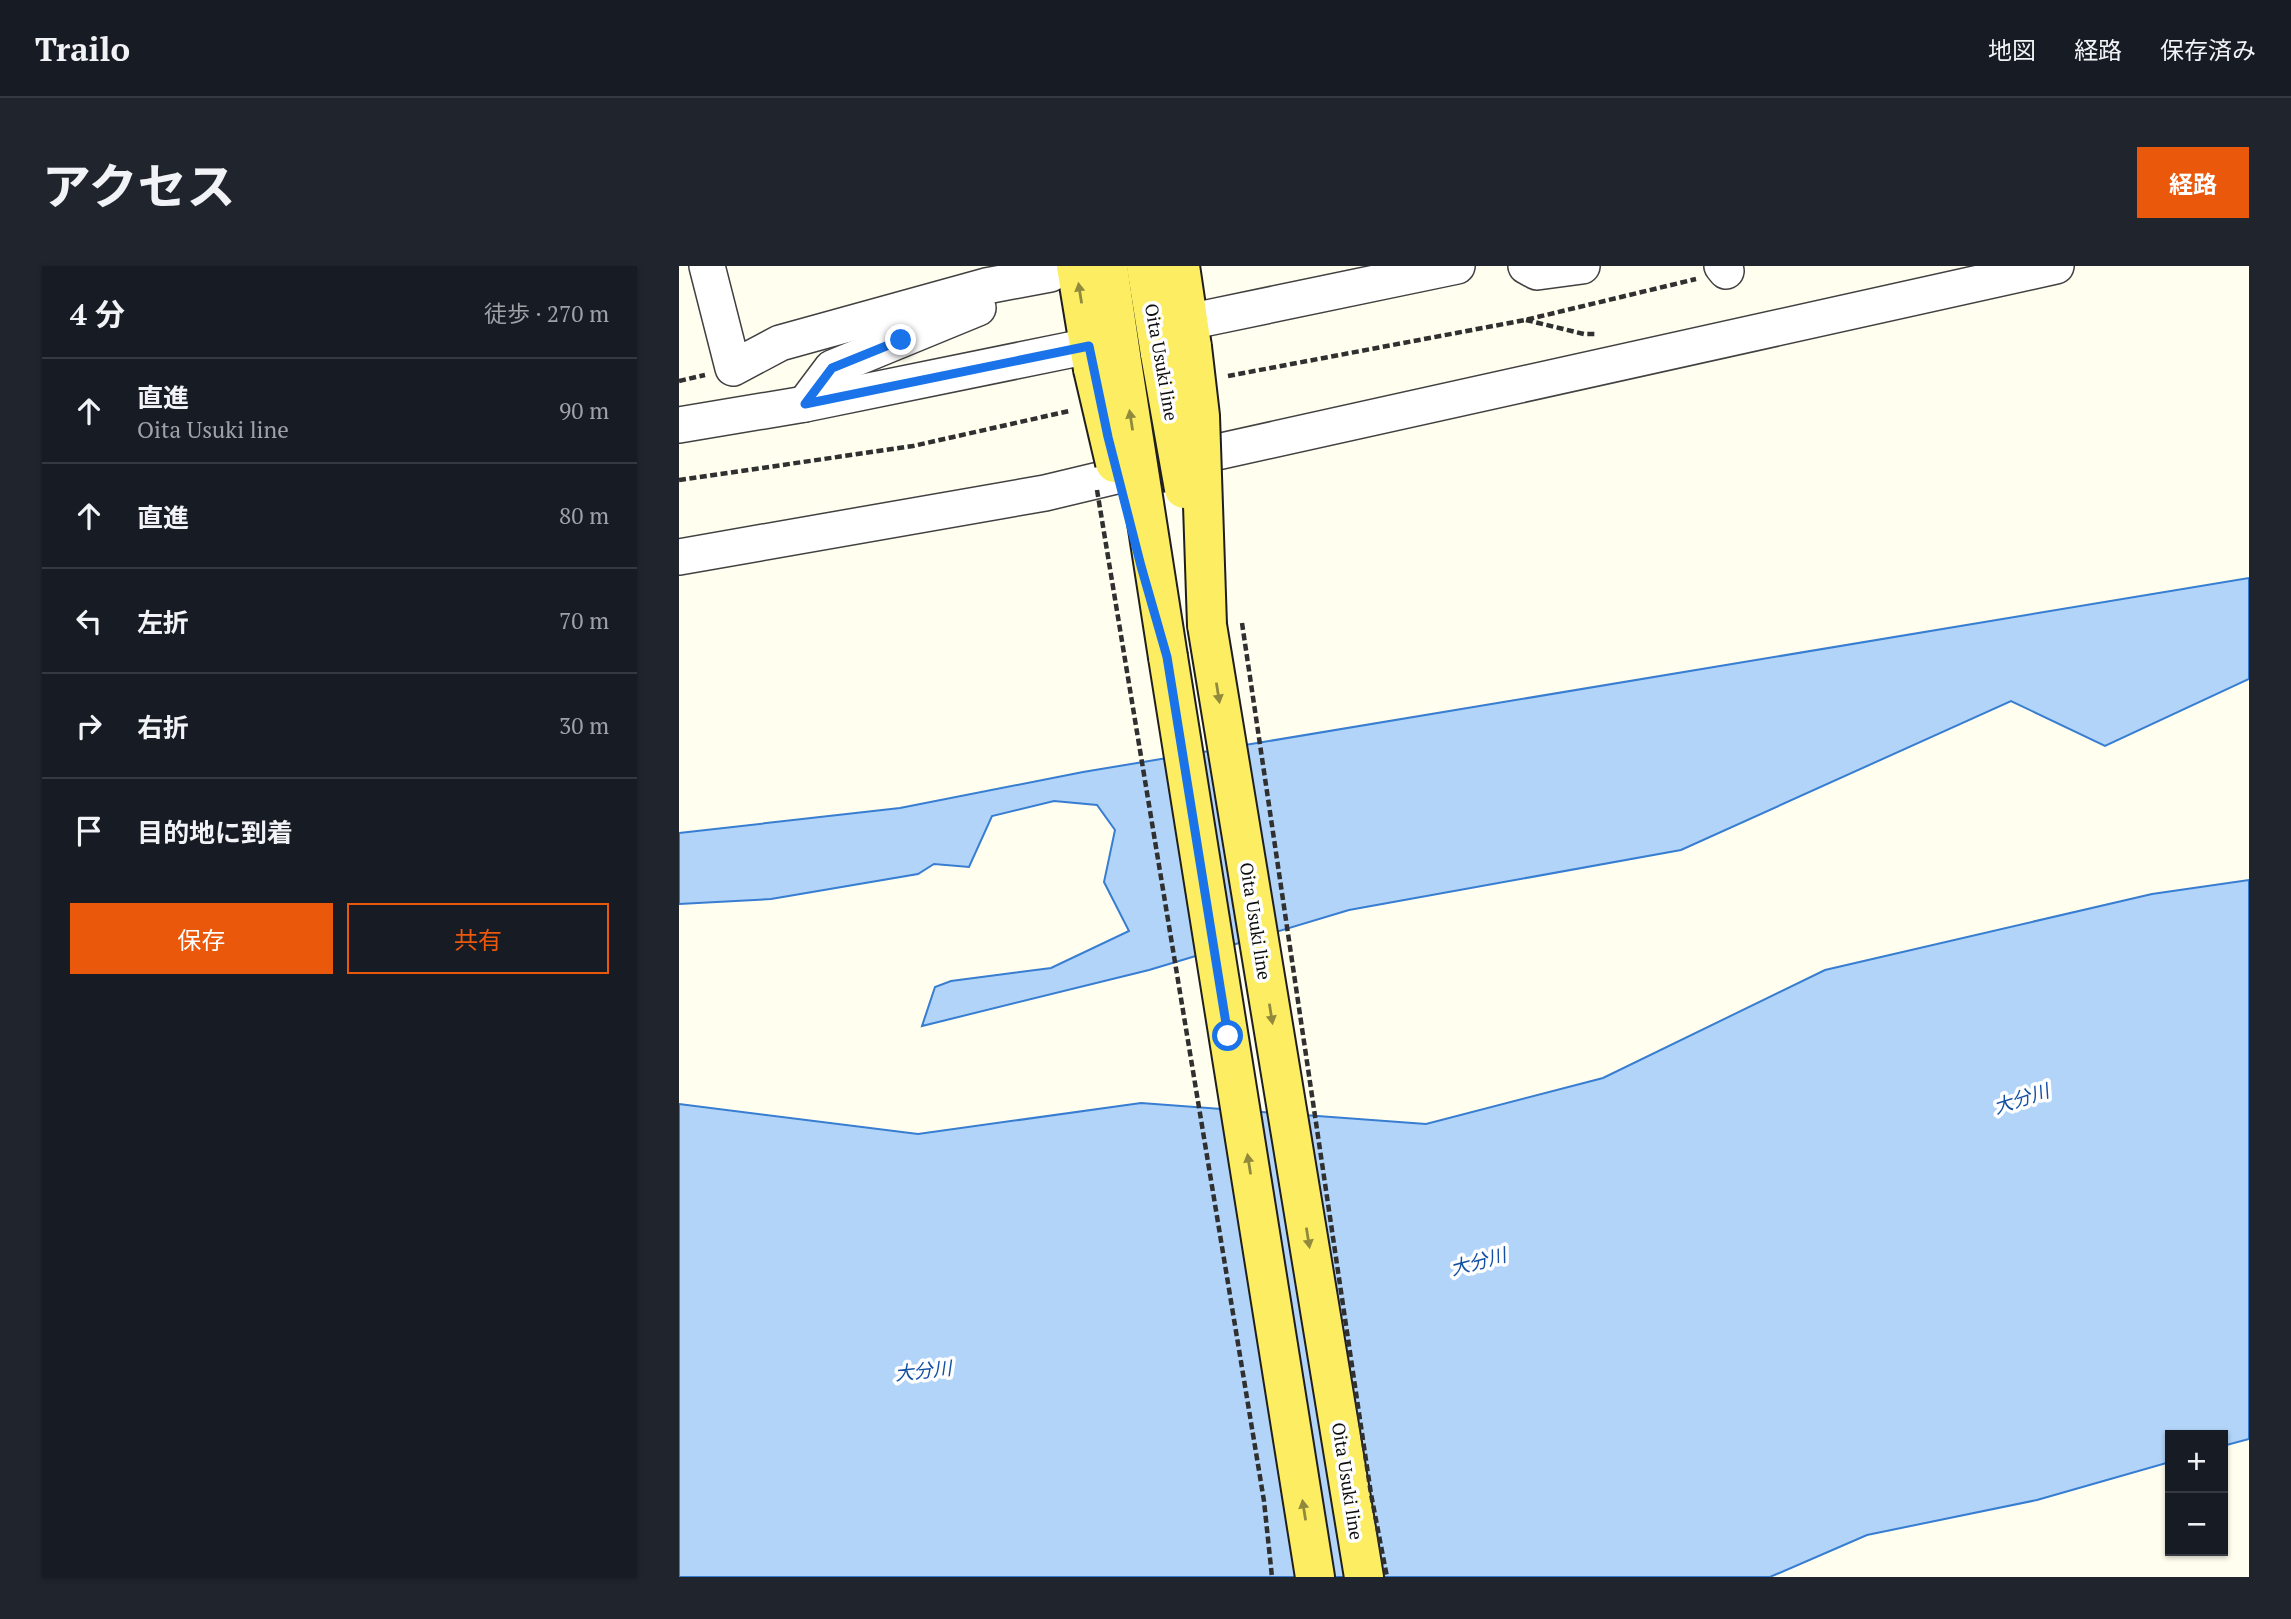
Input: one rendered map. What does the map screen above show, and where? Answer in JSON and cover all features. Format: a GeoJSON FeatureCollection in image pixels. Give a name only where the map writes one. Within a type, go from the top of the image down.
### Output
{"type":"FeatureCollection","features":[{"type":"Feature","properties":{"kind":"main road"},"geometry":{"type":"LineString","coordinates":[[1076,266],[1102,359],[1167,657],[1315,1577]]}},
{"type":"Feature","properties":{"kind":"main road"},"geometry":{"type":"LineString","coordinates":[[1102,359],[1108,266]]}},
{"type":"Feature","properties":{"kind":"main road","name":"Oita Usuki line"},"geometry":{"type":"LineString","coordinates":[[1146,266],[1180,341],[1201,416],[1224,619],[1364,1577]]}},
{"type":"Feature","properties":{"kind":"main road"},"geometry":{"type":"LineString","coordinates":[[1179,266],[1180,341]]}},
{"type":"Feature","properties":{"kind":"street"},"geometry":{"type":"LineString","coordinates":[[707,266],[733,368],[780,343],[1036,271],[1050,274],[994,302],[832,368],[805,404]]}},
{"type":"Feature","properties":{"kind":"street"},"geometry":{"type":"LineString","coordinates":[[1180,341],[1457,266]]}},
{"type":"Feature","properties":{"kind":"street"},"geometry":{"type":"LineString","coordinates":[[1526,266],[1537,272],[1582,266]]}},
{"type":"Feature","properties":{"kind":"street"},"geometry":{"type":"LineString","coordinates":[[679,557],[1045,493],[1208,454],[2056,266]]}},
{"type":"Feature","properties":{"kind":"street"},"geometry":{"type":"LineString","coordinates":[[679,425],[1102,359]]}},
{"type":"Feature","properties":{"kind":"path"},"geometry":{"type":"LineString","coordinates":[[1095,482],[1264,1501],[1272,1577]]}},
{"type":"Feature","properties":{"kind":"path"},"geometry":{"type":"LineString","coordinates":[[1224,619],[1387,1577]]}},
{"type":"Feature","properties":{"kind":"water"},"geometry":{"type":"Polygon","coordinates":[[[2249,578],[2249,679],[2105,746],[2011,701],[1681,850],[1349,910],[1149,970],[922,1026],[935,987],[951,981],[1051,968],[1129,931],[1104,882],[1115,830],[1097,805],[1054,801],[992,816],[969,867],[934,864],[918,874],[771,899],[679,904],[679,833],[900,808],[1083,772],[2249,578]]]}},
{"type":"Feature","properties":{"kind":"water","name":"大分川"},"geometry":{"type":"Polygon","coordinates":[[[2249,880],[2249,1439],[2228,1445],[2228,1430],[2165,1430],[2165,1463],[2037,1500],[1867,1535],[1770,1577],[679,1577],[679,1104],[918,1134],[1141,1103],[1426,1124],[1603,1078],[1825,970],[2152,894],[2249,880]]]}},
{"type":"Feature","properties":{"kind":"route"},"geometry":{"type":"LineString","coordinates":[[901,340],[832,368],[805,404],[1089,346],[1108,437],[1167,657],[1228,1036]]}}]}
